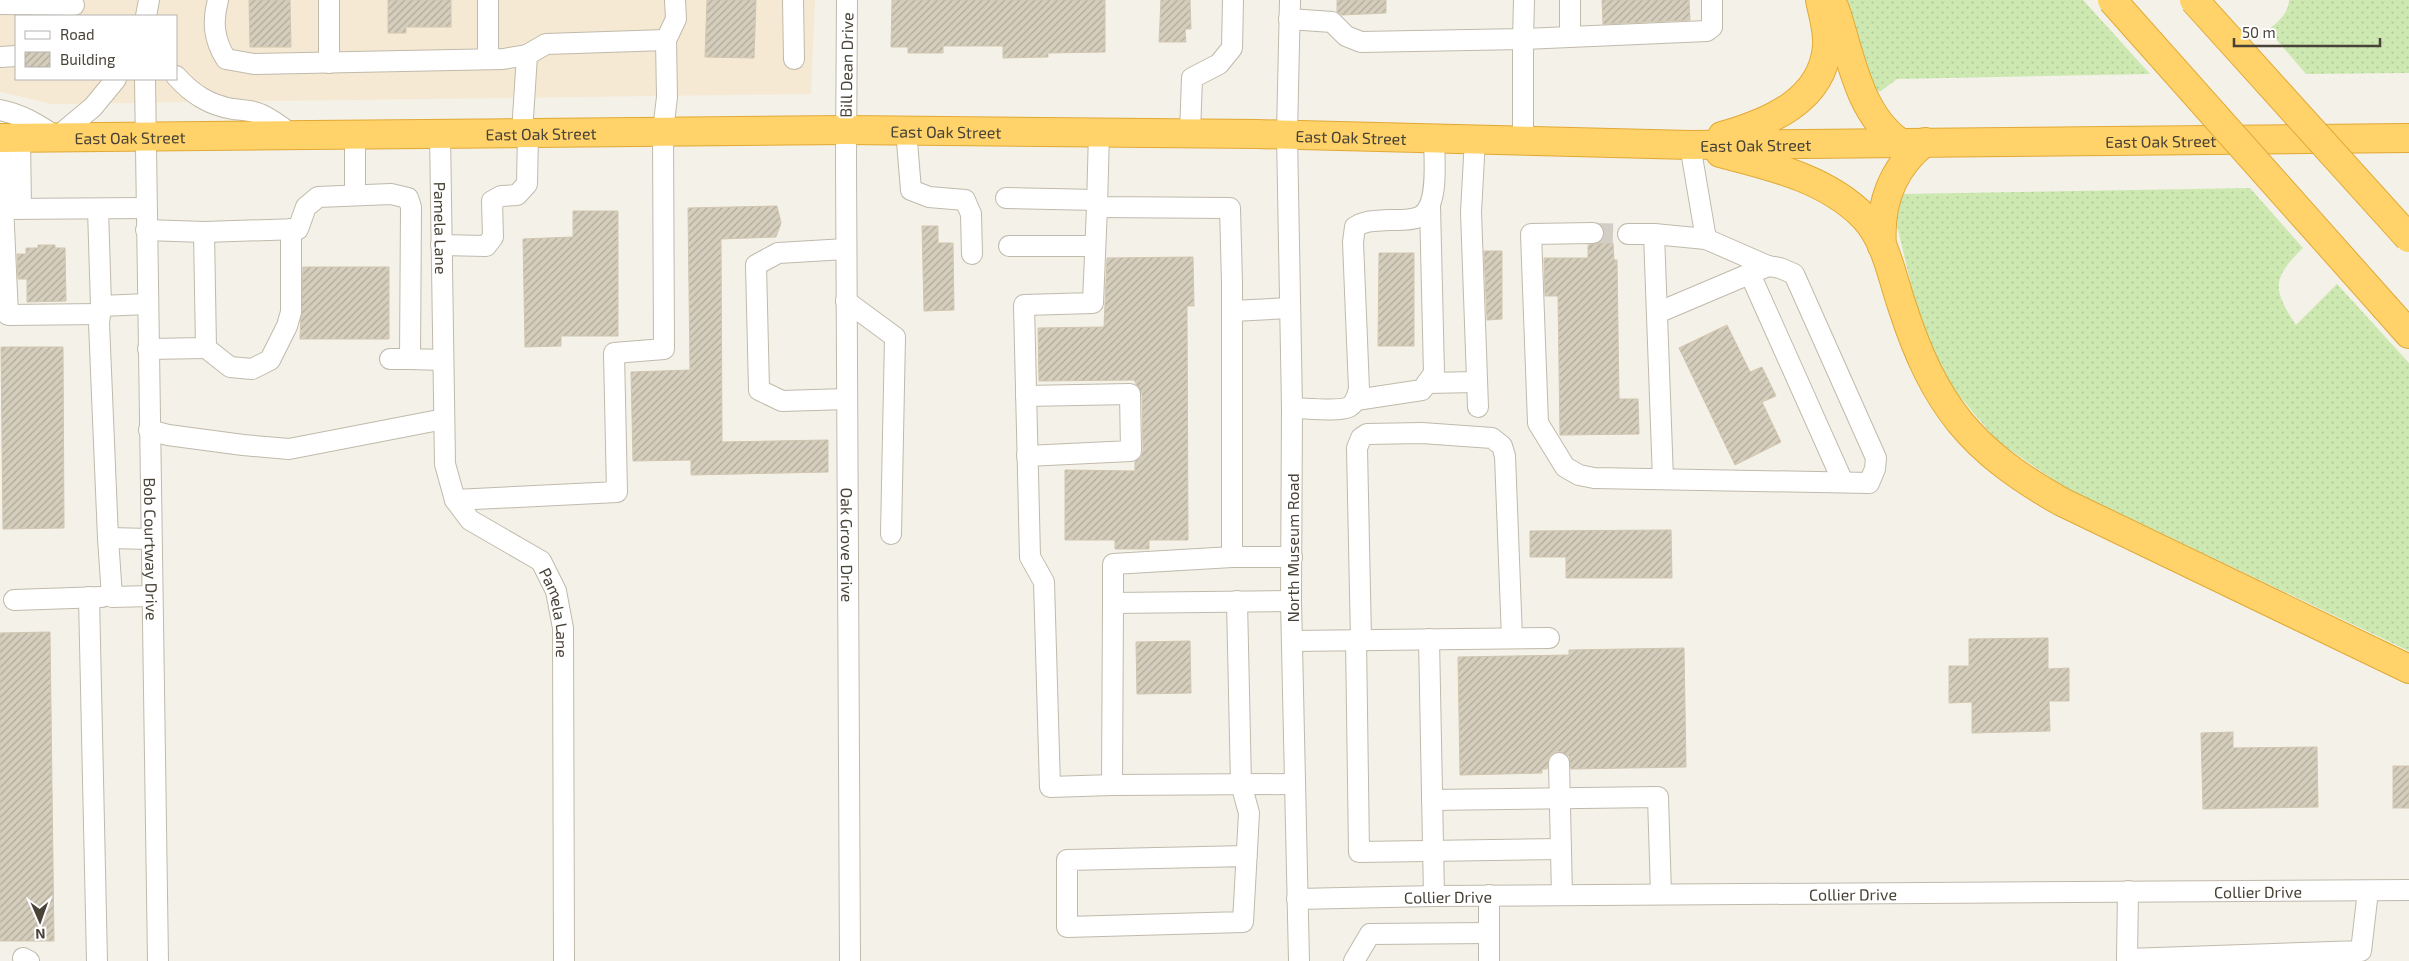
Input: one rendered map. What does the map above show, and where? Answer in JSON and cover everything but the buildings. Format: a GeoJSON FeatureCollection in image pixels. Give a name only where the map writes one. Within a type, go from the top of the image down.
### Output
{"type":"FeatureCollection","features":[{"type":"Feature","properties":{"kind":"highway"},"geometry":{"type":"LineString","coordinates":[[1690,145],[1762,123],[1783,112],[1812,89],[1824,64],[1827,45],[1820,0]]}},
{"type":"Feature","properties":{"kind":"highway"},"geometry":{"type":"LineString","coordinates":[[1832,0],[1869,106],[1885,132],[1898,142]]}},
{"type":"Feature","properties":{"kind":"highway"},"geometry":{"type":"LineString","coordinates":[[2112,0],[2409,334]]}},
{"type":"Feature","properties":{"kind":"highway"},"geometry":{"type":"LineString","coordinates":[[2194,0],[2409,238]]}},
{"type":"Feature","properties":{"kind":"highway","name":"East Oak Street"},"geometry":{"type":"LineString","coordinates":[[7,138],[846,130],[1287,134],[1690,145],[2409,138]]}},
{"type":"Feature","properties":{"kind":"highway"},"geometry":{"type":"LineString","coordinates":[[1882,246],[1882,219],[1888,191],[1906,158],[1925,142]]}},
{"type":"Feature","properties":{"kind":"highway"},"geometry":{"type":"LineString","coordinates":[[1690,145],[1780,169],[1812,181],[1836,194],[1863,216],[1882,246],[1914,342],[1932,382],[1950,410],[1972,437],[1998,462],[2030,485],[2062,502],[2409,669]]}},
{"type":"Feature","properties":{"kind":"street"},"geometry":{"type":"LineString","coordinates":[[146,15],[149,0]]}},
{"type":"Feature","properties":{"kind":"street"},"geometry":{"type":"LineString","coordinates":[[218,0],[215,11],[216,43],[226,59],[254,64],[488,59],[527,55],[546,44],[666,40]]}},
{"type":"Feature","properties":{"kind":"street"},"geometry":{"type":"LineString","coordinates":[[329,0],[330,63]]}},
{"type":"Feature","properties":{"kind":"street"},"geometry":{"type":"LineString","coordinates":[[488,0],[488,59]]}},
{"type":"Feature","properties":{"kind":"street"},"geometry":{"type":"LineString","coordinates":[[455,500],[617,492],[614,353],[664,350],[663,132],[667,98],[666,40],[676,19],[675,0]]}},
{"type":"Feature","properties":{"kind":"street"},"geometry":{"type":"LineString","coordinates":[[793,0],[794,60]]}},
{"type":"Feature","properties":{"kind":"street","name":"Bill Dean Drive"},"geometry":{"type":"LineString","coordinates":[[846,130],[847,0]]}},
{"type":"Feature","properties":{"kind":"street"},"geometry":{"type":"LineString","coordinates":[[1190,133],[1192,78],[1219,64],[1232,48],[1233,0]]}},
{"type":"Feature","properties":{"kind":"street"},"geometry":{"type":"LineString","coordinates":[[1523,141],[1524,0]]}},
{"type":"Feature","properties":{"kind":"street"},"geometry":{"type":"LineString","coordinates":[[1570,0],[1570,37]]}},
{"type":"Feature","properties":{"kind":"street"},"geometry":{"type":"LineString","coordinates":[[1290,10],[1332,22],[1346,36],[1361,42],[1523,39],[1707,31],[1712,27],[1712,0]]}},
{"type":"Feature","properties":{"kind":"street"},"geometry":{"type":"LineString","coordinates":[[0,4],[73,7]]}},
{"type":"Feature","properties":{"kind":"street","name":"North Museum Road"},"geometry":{"type":"LineString","coordinates":[[1290,10],[1287,134],[1292,408],[1291,601],[1299,961]]}},
{"type":"Feature","properties":{"kind":"street"},"geometry":{"type":"LineString","coordinates":[[441,245],[486,246],[493,237],[492,201],[501,196],[517,195],[527,184],[525,133],[527,55]]}},
{"type":"Feature","properties":{"kind":"street"},"geometry":{"type":"LineString","coordinates":[[0,56],[15,56]]}},
{"type":"Feature","properties":{"kind":"street"},"geometry":{"type":"LineString","coordinates":[[178,78],[206,102],[258,113],[276,122],[292,135]]}},
{"type":"Feature","properties":{"kind":"street"},"geometry":{"type":"LineString","coordinates":[[57,137],[93,107],[115,80]]}},
{"type":"Feature","properties":{"kind":"street","name":"Bob Courtway Drive"},"geometry":{"type":"LineString","coordinates":[[145,80],[144,137],[158,961]]}},
{"type":"Feature","properties":{"kind":"street","name":"East Oak Street"},"geometry":{"type":"LineString","coordinates":[[0,110],[16,113],[57,137]]}},
{"type":"Feature","properties":{"kind":"street","name":"Oak Grove Drive"},"geometry":{"type":"LineString","coordinates":[[846,130],[850,961]]}},
{"type":"Feature","properties":{"kind":"street"},"geometry":{"type":"LineString","coordinates":[[906,130],[911,190],[929,197],[965,200],[971,214],[972,254]]}},
{"type":"Feature","properties":{"kind":"street"},"geometry":{"type":"LineString","coordinates":[[1098,132],[1093,303],[1024,305],[1030,557],[1044,582],[1050,787],[1294,784]]}},
{"type":"Feature","properties":{"kind":"street","name":"Pamela Lane"},"geometry":{"type":"LineString","coordinates":[[440,133],[445,464],[455,500],[470,520],[540,561],[556,592],[563,628],[564,961]]}},
{"type":"Feature","properties":{"kind":"street"},"geometry":{"type":"LineString","coordinates":[[355,135],[355,195]]}},
{"type":"Feature","properties":{"kind":"street"},"geometry":{"type":"LineString","coordinates":[[7,138],[12,209],[6,249],[8,315],[100,310],[147,304]]}},
{"type":"Feature","properties":{"kind":"street"},"geometry":{"type":"LineString","coordinates":[[1292,408],[1339,409],[1349,407],[1357,395],[1353,242],[1355,227],[1364,221],[1405,220],[1419,217],[1428,211],[1433,195],[1434,138]]}},
{"type":"Feature","properties":{"kind":"street"},"geometry":{"type":"LineString","coordinates":[[1475,139],[1471,212],[1478,407]]}},
{"type":"Feature","properties":{"kind":"street"},"geometry":{"type":"LineString","coordinates":[[1690,145],[1706,239]]}},
{"type":"Feature","properties":{"kind":"street"},"geometry":{"type":"LineString","coordinates":[[146,230],[204,232],[298,229],[306,207],[318,197],[391,194],[408,198],[411,207],[410,359]]}},
{"type":"Feature","properties":{"kind":"street"},"geometry":{"type":"LineString","coordinates":[[1006,198],[1097,204],[1230,208],[1233,311],[1232,557]]}},
{"type":"Feature","properties":{"kind":"street"},"geometry":{"type":"LineString","coordinates":[[1357,395],[1422,390],[1434,374],[1430,206]]}},
{"type":"Feature","properties":{"kind":"street"},"geometry":{"type":"LineString","coordinates":[[98,208],[108,538],[112,597]]}},
{"type":"Feature","properties":{"kind":"street"},"geometry":{"type":"LineString","coordinates":[[12,209],[146,208]]}},
{"type":"Feature","properties":{"kind":"street"},"geometry":{"type":"LineString","coordinates":[[148,349],[206,348],[230,367],[252,369],[270,360],[287,326],[291,312],[290,229]]}},
{"type":"Feature","properties":{"kind":"street"},"geometry":{"type":"LineString","coordinates":[[204,232],[206,348]]}},
{"type":"Feature","properties":{"kind":"street"},"geometry":{"type":"LineString","coordinates":[[1593,233],[1531,234],[1538,423],[1564,467],[1579,475],[1594,478],[1869,483],[1875,470],[1876,458],[1794,274],[1780,268],[1759,270],[1657,314]]}},
{"type":"Feature","properties":{"kind":"street"},"geometry":{"type":"LineString","coordinates":[[1628,234],[1654,234],[1706,239],[1759,270],[1843,482]]}},
{"type":"Feature","properties":{"kind":"street"},"geometry":{"type":"LineString","coordinates":[[1654,234],[1663,478]]}},
{"type":"Feature","properties":{"kind":"street"},"geometry":{"type":"LineString","coordinates":[[1009,246],[1095,246]]}},
{"type":"Feature","properties":{"kind":"street"},"geometry":{"type":"LineString","coordinates":[[846,249],[778,253],[756,265],[758,390],[782,401],[847,400]]}},
{"type":"Feature","properties":{"kind":"street"},"geometry":{"type":"LineString","coordinates":[[411,298],[442,299]]}},
{"type":"Feature","properties":{"kind":"street"},"geometry":{"type":"LineString","coordinates":[[846,301],[895,338],[891,534]]}},
{"type":"Feature","properties":{"kind":"street"},"geometry":{"type":"LineString","coordinates":[[1233,311],[1290,308]]}},
{"type":"Feature","properties":{"kind":"street"},"geometry":{"type":"LineString","coordinates":[[390,359],[443,360]]}},
{"type":"Feature","properties":{"kind":"street"},"geometry":{"type":"LineString","coordinates":[[1427,384],[1477,382]]}},
{"type":"Feature","properties":{"kind":"street"},"geometry":{"type":"LineString","coordinates":[[1026,396],[1130,394],[1131,451],[1027,456]]}},
{"type":"Feature","properties":{"kind":"street"},"geometry":{"type":"LineString","coordinates":[[149,430],[196,439],[289,449],[444,419]]}},
{"type":"Feature","properties":{"kind":"street"},"geometry":{"type":"LineString","coordinates":[[1512,638],[1505,456],[1502,446],[1492,438],[1422,433],[1367,434],[1361,438],[1357,448],[1359,852],[1560,849]]}},
{"type":"Feature","properties":{"kind":"street"},"geometry":{"type":"LineString","coordinates":[[108,538],[151,540]]}},
{"type":"Feature","properties":{"kind":"street"},"geometry":{"type":"LineString","coordinates":[[1112,785],[1112,564],[1232,557],[1292,557]]}},
{"type":"Feature","properties":{"kind":"street"},"geometry":{"type":"LineString","coordinates":[[14,600],[152,596]]}},
{"type":"Feature","properties":{"kind":"street"},"geometry":{"type":"LineString","coordinates":[[89,597],[97,961]]}},
{"type":"Feature","properties":{"kind":"street"},"geometry":{"type":"LineString","coordinates":[[1236,601],[1241,784],[1249,813],[1247,856],[1243,922],[1066,927],[1068,860],[1247,856]]}},
{"type":"Feature","properties":{"kind":"street"},"geometry":{"type":"LineString","coordinates":[[1113,603],[1291,601]]}},
{"type":"Feature","properties":{"kind":"street"},"geometry":{"type":"LineString","coordinates":[[1292,641],[1549,638]]}},
{"type":"Feature","properties":{"kind":"street"},"geometry":{"type":"LineString","coordinates":[[1429,639],[1434,896]]}},
{"type":"Feature","properties":{"kind":"street"},"geometry":{"type":"LineString","coordinates":[[1559,763],[1562,895]]}},
{"type":"Feature","properties":{"kind":"street"},"geometry":{"type":"LineString","coordinates":[[1432,800],[1658,797],[1661,894]]}},
{"type":"Feature","properties":{"kind":"street"},"geometry":{"type":"LineString","coordinates":[[2128,890],[2127,960],[2362,956],[2368,891]]}},
{"type":"Feature","properties":{"kind":"street","name":"Collier Drive"},"geometry":{"type":"LineString","coordinates":[[1297,899],[1489,895],[2128,890],[2409,890]]}},
{"type":"Feature","properties":{"kind":"street"},"geometry":{"type":"LineString","coordinates":[[1489,895],[1489,961]]}},
{"type":"Feature","properties":{"kind":"street"},"geometry":{"type":"LineString","coordinates":[[1354,961],[1370,934],[1489,933]]}},
{"type":"Feature","properties":{"kind":"shaded area"},"geometry":{"type":"Polygon","coordinates":[[[0,0],[815,0],[811,94],[52,104],[0,92],[0,0]]]}},
{"type":"Feature","properties":{"kind":"green space"},"geometry":{"type":"Polygon","coordinates":[[[1844,0],[2083,0],[2150,74],[1897,79],[1881,91],[1866,92],[1844,0]]]}},
{"type":"Feature","properties":{"kind":"green space"},"geometry":{"type":"Polygon","coordinates":[[[2289,0],[2409,0],[2409,73],[2306,74],[2268,30],[2285,13],[2289,0]]]}},
{"type":"Feature","properties":{"kind":"green space"},"geometry":{"type":"Polygon","coordinates":[[[2250,188],[2303,248],[2285,268],[2279,284],[2279,293],[2296,325],[2337,284],[2409,363],[2409,651],[2064,487],[1997,441],[1952,387],[1922,331],[1896,221],[1901,194],[2250,188]]]}},
{"type":"Feature","properties":{"kind":"tunnel"},"geometry":{"type":"LineString","coordinates":[[1593,233],[1628,234]]}}]}
